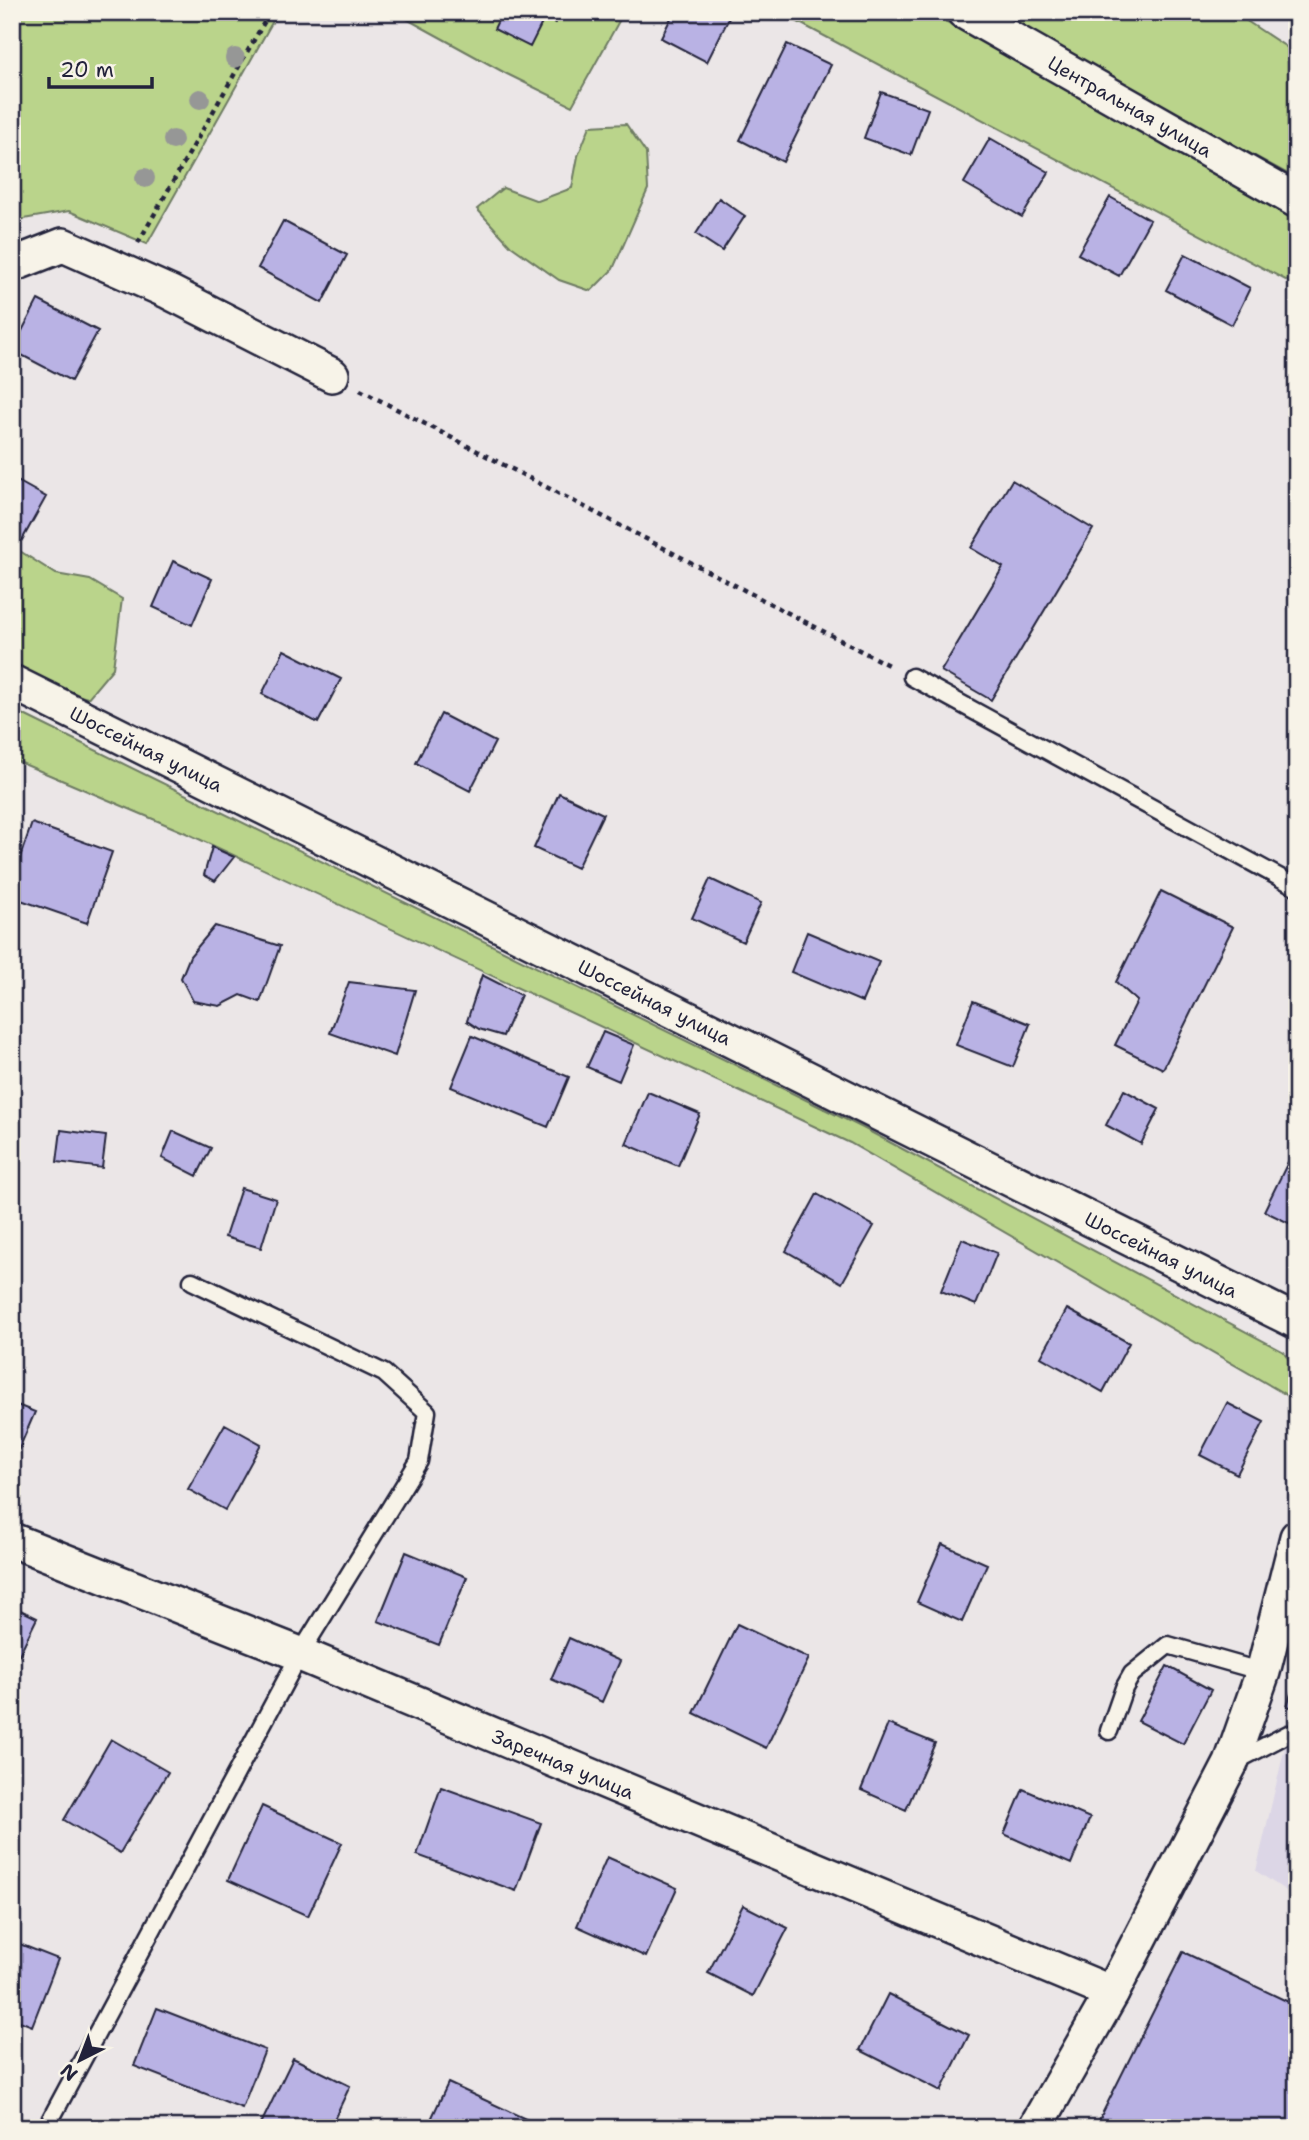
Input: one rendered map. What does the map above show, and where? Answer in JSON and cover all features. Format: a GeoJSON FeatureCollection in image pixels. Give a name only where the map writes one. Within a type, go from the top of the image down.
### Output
{"type":"FeatureCollection","features":[{"type":"Feature","properties":{"kind":"street","name":"Центральная улица"},"geometry":{"type":"LineString","coordinates":[[964,12],[1297,201]]}},
{"type":"Feature","properties":{"kind":"street"},"geometry":{"type":"LineString","coordinates":[[12,265],[63,244],[169,292],[332,375]]}},
{"type":"Feature","properties":{"kind":"street","name":"Шоссейная улица"},"geometry":{"type":"LineString","coordinates":[[12,682],[1297,1322]]}},
{"type":"Feature","properties":{"kind":"street"},"geometry":{"type":"LineString","coordinates":[[1035,2128],[1112,1993],[1231,1763],[1263,1672],[1297,1537]]}},
{"type":"Feature","properties":{"kind":"street","name":"Заречная улица"},"geometry":{"type":"LineString","coordinates":[[12,1540],[300,1654],[1112,1993]]}},
{"type":"Feature","properties":{"kind":"lane"},"geometry":{"type":"LineString","coordinates":[[912,677],[1297,887]]}},
{"type":"Feature","properties":{"kind":"lane"},"geometry":{"type":"LineString","coordinates":[[46,2128],[300,1654],[419,1461],[427,1412],[384,1373],[192,1281]]}},
{"type":"Feature","properties":{"kind":"lane"},"geometry":{"type":"LineString","coordinates":[[1109,1731],[1124,1688],[1132,1675],[1168,1645],[1263,1672]]}},
{"type":"Feature","properties":{"kind":"lane"},"geometry":{"type":"LineString","coordinates":[[1231,1763],[1288,1734],[1297,1735]]}},
{"type":"Feature","properties":{"kind":"path"},"geometry":{"type":"LineString","coordinates":[[122,271],[270,12]]}},
{"type":"Feature","properties":{"kind":"path"},"geometry":{"type":"LineString","coordinates":[[332,375],[912,677]]}},
{"type":"Feature","properties":{"kind":"shaded area"},"geometry":{"type":"Polygon","coordinates":[[[1292,1690],[1297,1692],[1297,1898],[1256,1871],[1294,1708],[1287,1706],[1292,1690]]]}},
{"type":"Feature","properties":{"kind":"green space"},"geometry":{"type":"Polygon","coordinates":[[[12,12],[278,12],[147,244],[69,211],[12,221],[12,12]]]}},
{"type":"Feature","properties":{"kind":"green space"},"geometry":{"type":"Polygon","coordinates":[[[394,12],[624,12],[572,106],[394,12]]]}},
{"type":"Feature","properties":{"kind":"green space"},"geometry":{"type":"Polygon","coordinates":[[[779,12],[929,12],[1297,218],[1297,286],[779,12]]]}},
{"type":"Feature","properties":{"kind":"green space"},"geometry":{"type":"Polygon","coordinates":[[[997,12],[1233,12],[1297,54],[1297,179],[1229,142],[1218,154],[1153,103],[1152,99],[997,12]]]}},
{"type":"Feature","properties":{"kind":"green space"},"geometry":{"type":"Polygon","coordinates":[[[626,124],[646,153],[648,189],[613,269],[591,291],[559,280],[511,246],[477,209],[503,188],[538,201],[572,188],[578,156],[590,126],[626,124]]]}},
{"type":"Feature","properties":{"kind":"green space"},"geometry":{"type":"Polygon","coordinates":[[[12,546],[56,574],[90,580],[122,599],[113,668],[88,698],[12,679],[12,546]]]}},
{"type":"Feature","properties":{"kind":"green space"},"geometry":{"type":"Polygon","coordinates":[[[12,709],[863,1128],[1284,1352],[1297,1372],[1297,1401],[850,1143],[186,833],[12,759],[12,709]]]}},
{"type":"Feature","properties":{"kind":"building"},"geometry":{"type":"Polygon","coordinates":[[[502,12],[560,12],[555,23],[545,17],[530,47],[494,29],[502,12]]]}},
{"type":"Feature","properties":{"kind":"building"},"geometry":{"type":"Polygon","coordinates":[[[674,12],[732,12],[707,62],[661,38],[674,12]]]}},
{"type":"Feature","properties":{"kind":"building"},"geometry":{"type":"Polygon","coordinates":[[[787,44],[831,65],[783,162],[740,140],[787,44]]]}},
{"type":"Feature","properties":{"kind":"building"},"geometry":{"type":"Polygon","coordinates":[[[881,92],[928,109],[911,155],[864,138],[881,92]]]}},
{"type":"Feature","properties":{"kind":"building"},"geometry":{"type":"Polygon","coordinates":[[[990,138],[1049,172],[1022,217],[964,183],[990,138]]]}},
{"type":"Feature","properties":{"kind":"building"},"geometry":{"type":"Polygon","coordinates":[[[1110,197],[1150,220],[1119,276],[1078,254],[1110,197]]]}},
{"type":"Feature","properties":{"kind":"building"},"geometry":{"type":"Polygon","coordinates":[[[719,198],[745,216],[722,251],[696,234],[719,198]]]}},
{"type":"Feature","properties":{"kind":"building"},"geometry":{"type":"Polygon","coordinates":[[[283,221],[347,255],[322,303],[258,268],[283,221]]]}},
{"type":"Feature","properties":{"kind":"building"},"geometry":{"type":"Polygon","coordinates":[[[1185,254],[1250,288],[1232,325],[1166,290],[1185,254]]]}},
{"type":"Feature","properties":{"kind":"building"},"geometry":{"type":"Polygon","coordinates":[[[38,300],[98,331],[71,381],[12,350],[38,300]]]}},
{"type":"Feature","properties":{"kind":"building"},"geometry":{"type":"Polygon","coordinates":[[[12,478],[46,497],[22,540],[12,534],[12,478]]]}},
{"type":"Feature","properties":{"kind":"building"},"geometry":{"type":"Polygon","coordinates":[[[1012,480],[1093,529],[991,700],[941,671],[1003,567],[971,548],[1012,480]]]}},
{"type":"Feature","properties":{"kind":"building"},"geometry":{"type":"Polygon","coordinates":[[[173,561],[212,579],[192,625],[153,607],[173,561]]]}},
{"type":"Feature","properties":{"kind":"building"},"geometry":{"type":"Polygon","coordinates":[[[284,650],[341,679],[318,723],[262,694],[284,650]]]}},
{"type":"Feature","properties":{"kind":"building"},"geometry":{"type":"Polygon","coordinates":[[[441,714],[495,742],[470,791],[416,763],[441,714]]]}},
{"type":"Feature","properties":{"kind":"building"},"geometry":{"type":"Polygon","coordinates":[[[559,793],[603,814],[577,868],[534,848],[559,793]]]}},
{"type":"Feature","properties":{"kind":"building"},"geometry":{"type":"Polygon","coordinates":[[[32,823],[112,852],[87,923],[12,897],[12,880],[32,823]]]}},
{"type":"Feature","properties":{"kind":"building"},"geometry":{"type":"Polygon","coordinates":[[[212,847],[234,857],[215,881],[204,875],[212,847]]]}},
{"type":"Feature","properties":{"kind":"building"},"geometry":{"type":"Polygon","coordinates":[[[710,879],[761,903],[743,942],[692,918],[710,879]]]}},
{"type":"Feature","properties":{"kind":"building"},"geometry":{"type":"Polygon","coordinates":[[[1161,891],[1233,927],[1163,1069],[1115,1045],[1137,1001],[1116,982],[1161,891]]]}},
{"type":"Feature","properties":{"kind":"building"},"geometry":{"type":"Polygon","coordinates":[[[215,926],[280,946],[260,1002],[241,995],[220,1006],[193,1001],[181,978],[190,956],[215,926]]]}},
{"type":"Feature","properties":{"kind":"building"},"geometry":{"type":"Polygon","coordinates":[[[807,932],[879,962],[862,1002],[791,972],[807,932]]]}},
{"type":"Feature","properties":{"kind":"building"},"geometry":{"type":"Polygon","coordinates":[[[482,975],[521,995],[503,1036],[479,1029],[467,1021],[482,975]]]}},
{"type":"Feature","properties":{"kind":"building"},"geometry":{"type":"Polygon","coordinates":[[[349,982],[415,990],[395,1056],[330,1033],[349,982]]]}},
{"type":"Feature","properties":{"kind":"building"},"geometry":{"type":"Polygon","coordinates":[[[973,1001],[1030,1024],[1013,1067],[956,1045],[973,1001]]]}},
{"type":"Feature","properties":{"kind":"building"},"geometry":{"type":"Polygon","coordinates":[[[603,1032],[634,1045],[619,1081],[587,1067],[603,1032]]]}},
{"type":"Feature","properties":{"kind":"building"},"geometry":{"type":"Polygon","coordinates":[[[472,1036],[569,1077],[548,1127],[451,1087],[472,1036]]]}},
{"type":"Feature","properties":{"kind":"building"},"geometry":{"type":"Polygon","coordinates":[[[1124,1090],[1159,1109],[1141,1144],[1106,1125],[1124,1090]]]}},
{"type":"Feature","properties":{"kind":"building"},"geometry":{"type":"Polygon","coordinates":[[[648,1092],[700,1114],[678,1166],[626,1144],[648,1092]]]}},
{"type":"Feature","properties":{"kind":"building"},"geometry":{"type":"Polygon","coordinates":[[[61,1130],[106,1136],[102,1168],[57,1162],[61,1130]]]}},
{"type":"Feature","properties":{"kind":"building"},"geometry":{"type":"Polygon","coordinates":[[[173,1131],[211,1148],[197,1176],[162,1158],[173,1131]]]}},
{"type":"Feature","properties":{"kind":"building"},"geometry":{"type":"Polygon","coordinates":[[[1288,1162],[1297,1166],[1297,1227],[1264,1211],[1288,1162]]]}},
{"type":"Feature","properties":{"kind":"building"},"geometry":{"type":"Polygon","coordinates":[[[241,1188],[276,1199],[261,1248],[225,1237],[241,1188]]]}},
{"type":"Feature","properties":{"kind":"building"},"geometry":{"type":"Polygon","coordinates":[[[817,1194],[874,1226],[842,1283],[786,1251],[817,1194]]]}},
{"type":"Feature","properties":{"kind":"building"},"geometry":{"type":"Polygon","coordinates":[[[962,1239],[997,1253],[976,1305],[941,1291],[962,1239]]]}},
{"type":"Feature","properties":{"kind":"building"},"geometry":{"type":"Polygon","coordinates":[[[1067,1309],[1129,1343],[1103,1392],[1041,1357],[1067,1309]]]}},
{"type":"Feature","properties":{"kind":"building"},"geometry":{"type":"Polygon","coordinates":[[[12,1403],[35,1412],[12,1465],[12,1403]]]}},
{"type":"Feature","properties":{"kind":"building"},"geometry":{"type":"Polygon","coordinates":[[[1227,1403],[1264,1422],[1237,1474],[1200,1455],[1227,1403]]]}},
{"type":"Feature","properties":{"kind":"building"},"geometry":{"type":"Polygon","coordinates":[[[225,1424],[261,1444],[225,1510],[188,1489],[225,1424]]]}},
{"type":"Feature","properties":{"kind":"building"},"geometry":{"type":"Polygon","coordinates":[[[942,1544],[987,1564],[962,1622],[917,1602],[942,1544]]]}},
{"type":"Feature","properties":{"kind":"building"},"geometry":{"type":"Polygon","coordinates":[[[406,1552],[467,1577],[439,1645],[378,1621],[406,1552]]]}},
{"type":"Feature","properties":{"kind":"building"},"geometry":{"type":"Polygon","coordinates":[[[12,1606],[37,1618],[12,1669],[12,1606]]]}},
{"type":"Feature","properties":{"kind":"building"},"geometry":{"type":"Polygon","coordinates":[[[737,1624],[809,1658],[766,1748],[694,1713],[737,1624]]]}},
{"type":"Feature","properties":{"kind":"building"},"geometry":{"type":"Polygon","coordinates":[[[569,1638],[620,1661],[602,1702],[551,1679],[569,1638]]]}},
{"type":"Feature","properties":{"kind":"building"},"geometry":{"type":"Polygon","coordinates":[[[1167,1666],[1211,1690],[1183,1744],[1138,1721],[1167,1666]]]}},
{"type":"Feature","properties":{"kind":"building"},"geometry":{"type":"Polygon","coordinates":[[[1292,1690],[1297,1692],[1297,1709],[1287,1706],[1292,1690]]]}},
{"type":"Feature","properties":{"kind":"building"},"geometry":{"type":"Polygon","coordinates":[[[888,1724],[935,1743],[906,1810],[861,1790],[888,1724]]]}},
{"type":"Feature","properties":{"kind":"building"},"geometry":{"type":"Polygon","coordinates":[[[111,1739],[168,1772],[120,1853],[64,1820],[111,1739]]]}},
{"type":"Feature","properties":{"kind":"building"},"geometry":{"type":"Polygon","coordinates":[[[441,1787],[541,1823],[516,1891],[417,1855],[441,1787]]]}},
{"type":"Feature","properties":{"kind":"building"},"geometry":{"type":"Polygon","coordinates":[[[1023,1789],[1090,1818],[1071,1864],[1004,1834],[1023,1789]]]}},
{"type":"Feature","properties":{"kind":"building"},"geometry":{"type":"Polygon","coordinates":[[[262,1806],[342,1843],[308,1916],[228,1880],[262,1806]]]}},
{"type":"Feature","properties":{"kind":"building"},"geometry":{"type":"Polygon","coordinates":[[[607,1857],[677,1888],[646,1957],[577,1926],[607,1857]]]}},
{"type":"Feature","properties":{"kind":"building"},"geometry":{"type":"Polygon","coordinates":[[[743,1905],[788,1928],[753,1996],[708,1973],[743,1905]]]}},
{"type":"Feature","properties":{"kind":"building"},"geometry":{"type":"Polygon","coordinates":[[[12,1941],[58,1959],[32,2026],[12,2018],[12,1941]]]}},
{"type":"Feature","properties":{"kind":"building"},"geometry":{"type":"Polygon","coordinates":[[[1183,1952],[1297,2006],[1297,2115],[1290,2128],[1095,2128],[1183,1952]]]}},
{"type":"Feature","properties":{"kind":"building"},"geometry":{"type":"Polygon","coordinates":[[[888,1994],[969,2035],[941,2091],[860,2050],[888,1994]]]}},
{"type":"Feature","properties":{"kind":"building"},"geometry":{"type":"Polygon","coordinates":[[[157,2008],[265,2050],[242,2108],[134,2066],[157,2008]]]}},
{"type":"Feature","properties":{"kind":"building"},"geometry":{"type":"Polygon","coordinates":[[[293,2058],[350,2086],[330,2128],[259,2128],[293,2058]]]}},
{"type":"Feature","properties":{"kind":"building"},"geometry":{"type":"Polygon","coordinates":[[[448,2083],[545,2128],[427,2128],[448,2083]]]}}]}
